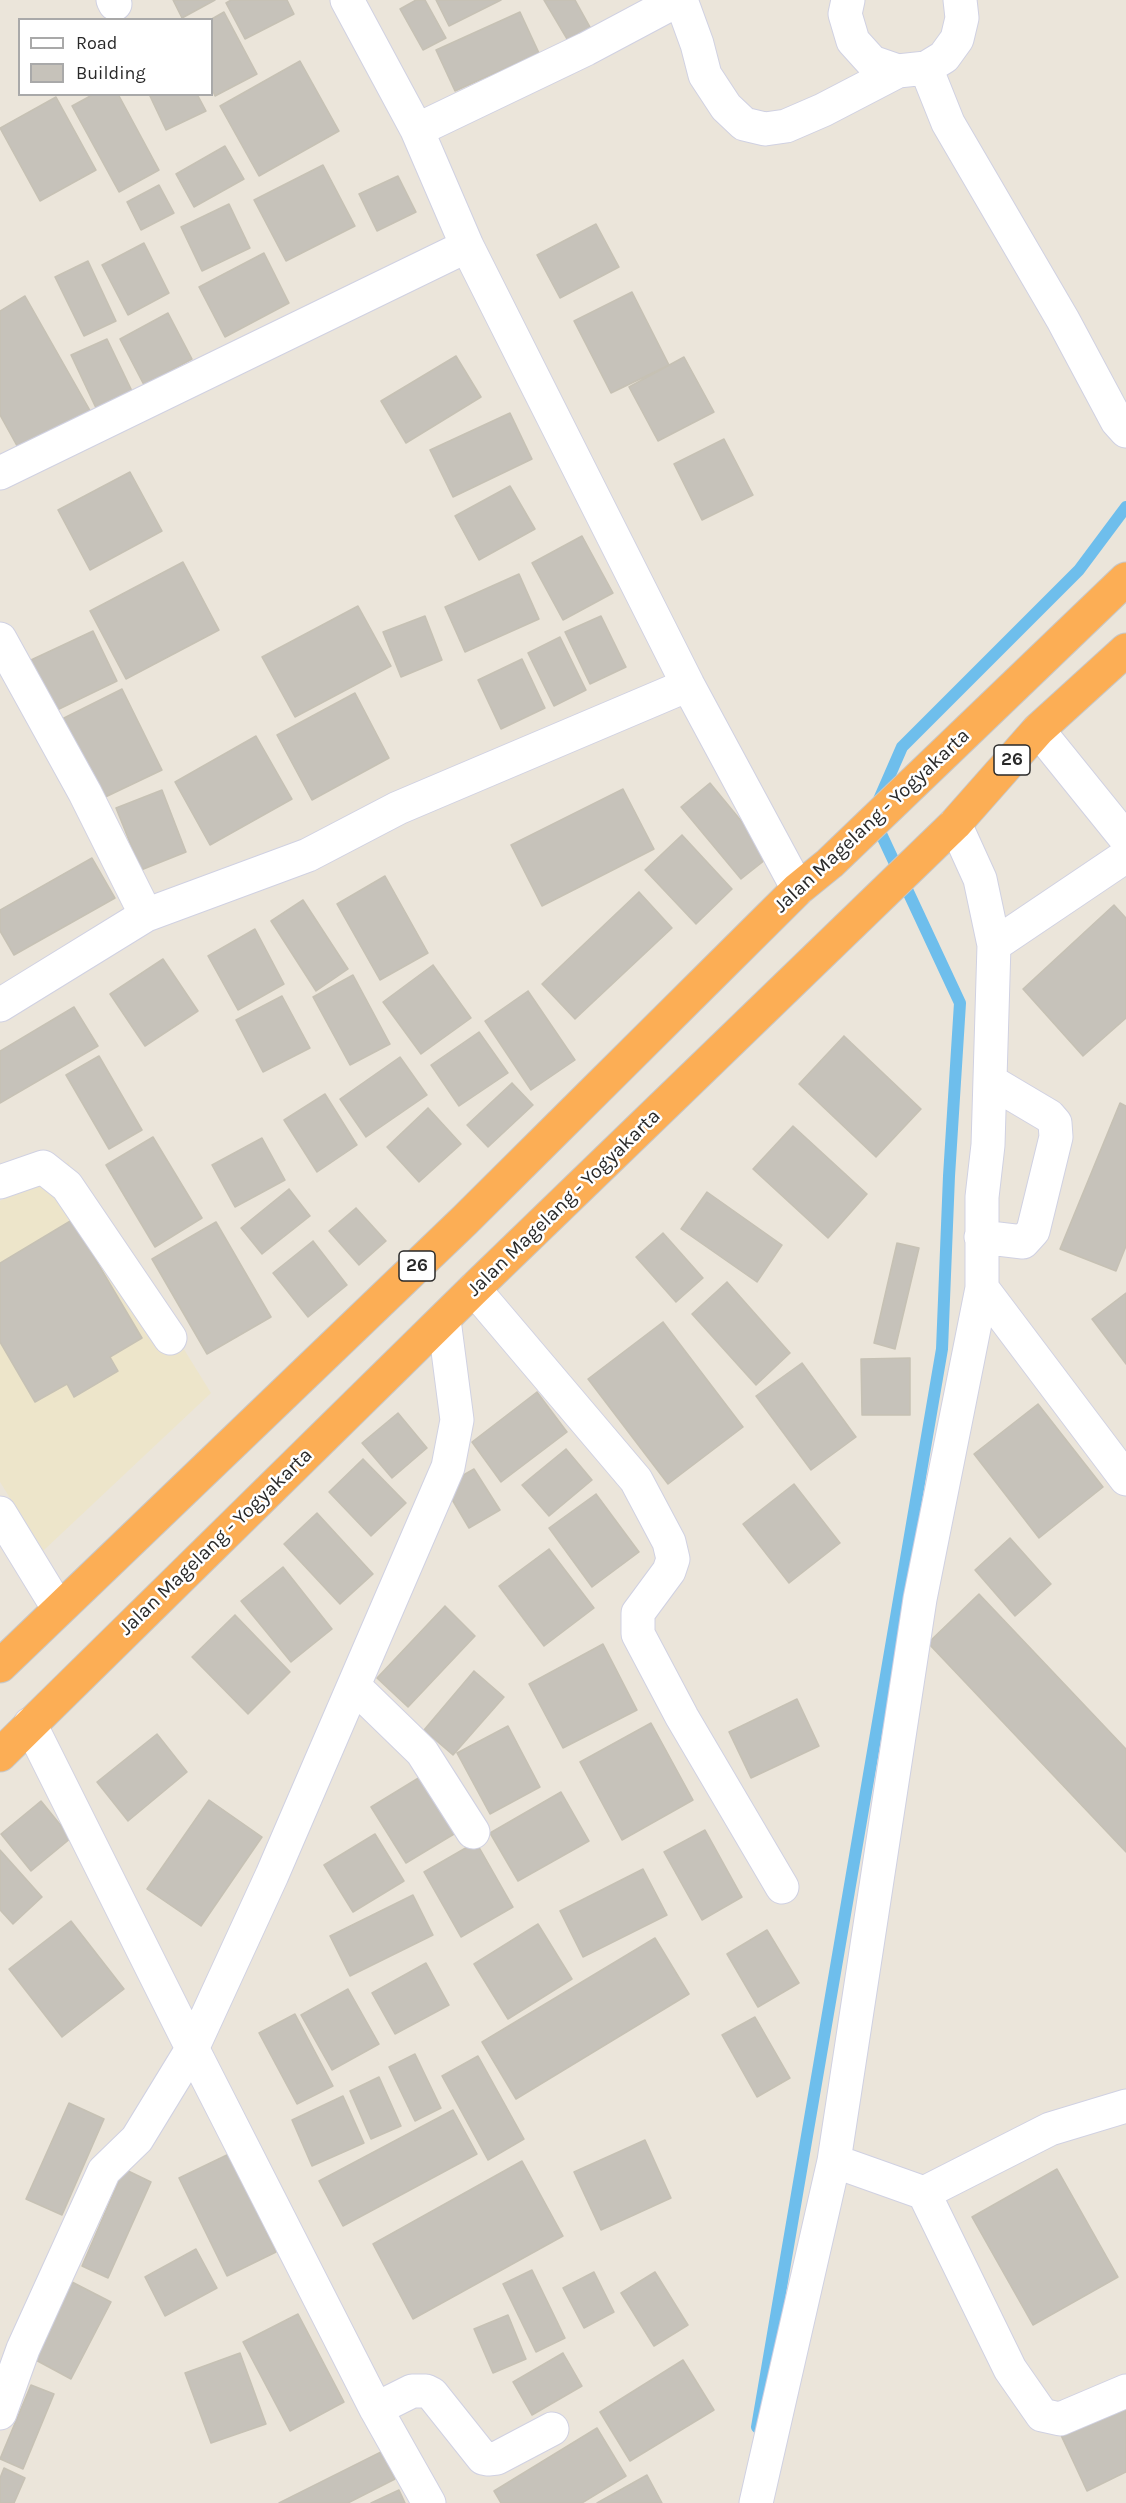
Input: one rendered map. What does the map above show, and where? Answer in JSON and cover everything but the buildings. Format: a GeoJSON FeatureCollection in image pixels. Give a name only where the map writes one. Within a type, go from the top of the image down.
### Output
{"type":"FeatureCollection","features":[{"type":"Feature","properties":{"kind":"highway","name":"Jalan Magelang - Yogyakarta"},"geometry":{"type":"LineString","coordinates":[[0,1666],[465,1220],[798,889],[830,863],[1126,579]]}},
{"type":"Feature","properties":{"kind":"highway","name":"Jalan Magelang - Yogyakarta"},"geometry":{"type":"LineString","coordinates":[[0,1755],[474,1289],[955,824],[1038,730],[1126,650]]}},
{"type":"Feature","properties":{"kind":"street"},"geometry":{"type":"LineString","coordinates":[[347,0],[417,130],[467,246],[687,685],[798,889]]}},
{"type":"Feature","properties":{"kind":"street"},"geometry":{"type":"LineString","coordinates":[[417,130],[586,49],[679,0],[697,44],[705,75],[726,107],[744,124],[765,129],[786,126],[944,57],[957,39],[962,18],[960,0]]}},
{"type":"Feature","properties":{"kind":"street"},"geometry":{"type":"LineString","coordinates":[[848,0],[845,14],[853,41],[872,62],[912,70],[948,123],[1123,420]]}},
{"type":"Feature","properties":{"kind":"street"},"geometry":{"type":"LineString","coordinates":[[0,473],[467,246]]}},
{"type":"Feature","properties":{"kind":"street"},"geometry":{"type":"LineString","coordinates":[[0,639],[86,793],[146,915]]}},
{"type":"Feature","properties":{"kind":"street"},"geometry":{"type":"LineString","coordinates":[[0,1005],[146,915],[308,855],[398,808],[687,685]]}},
{"type":"Feature","properties":{"kind":"street"},"geometry":{"type":"LineString","coordinates":[[1038,730],[1126,839]]}},
{"type":"Feature","properties":{"kind":"street"},"geometry":{"type":"LineString","coordinates":[[756,2503],[834,2161],[920,1599],[982,1288],[982,1197],[988,1145],[994,945],[980,879],[955,824]]}},
{"type":"Feature","properties":{"kind":"street"},"geometry":{"type":"LineString","coordinates":[[994,945],[1126,856]]}},
{"type":"Feature","properties":{"kind":"street"},"geometry":{"type":"LineString","coordinates":[[981,1237],[1023,1242],[1033,1232],[1056,1137],[1055,1123],[1048,1116],[990,1081]]}},
{"type":"Feature","properties":{"kind":"street"},"geometry":{"type":"LineString","coordinates":[[0,1182],[43,1167],[67,1186],[170,1338]]}},
{"type":"Feature","properties":{"kind":"street"},"geometry":{"type":"LineString","coordinates":[[982,1288],[1126,1479]]}},
{"type":"Feature","properties":{"kind":"street"},"geometry":{"type":"LineString","coordinates":[[474,1289],[636,1480],[669,1542],[673,1559],[669,1571],[638,1613],[639,1635],[681,1717],[782,1887]]}},
{"type":"Feature","properties":{"kind":"street"},"geometry":{"type":"LineString","coordinates":[[0,2413],[23,2349],[104,2171],[137,2139],[192,2049],[272,1875],[448,1467],[457,1420],[444,1320]]}},
{"type":"Feature","properties":{"kind":"street"},"geometry":{"type":"LineString","coordinates":[[0,1514],[58,1608]]}},
{"type":"Feature","properties":{"kind":"street"},"geometry":{"type":"LineString","coordinates":[[354,1686],[422,1752],[473,1833]]}},
{"type":"Feature","properties":{"kind":"street"},"geometry":{"type":"LineString","coordinates":[[30,1724],[192,2049],[376,2409],[429,2503]]}},
{"type":"Feature","properties":{"kind":"street"},"geometry":{"type":"LineString","coordinates":[[924,2193],[1050,2129],[1126,2106]]}},
{"type":"Feature","properties":{"kind":"street"},"geometry":{"type":"LineString","coordinates":[[834,2161],[924,2193],[1010,2369],[1042,2415],[1060,2419],[1126,2391]]}},
{"type":"Feature","properties":{"kind":"street"},"geometry":{"type":"LineString","coordinates":[[376,2409],[412,2391],[426,2391],[432,2394],[483,2457],[488,2459],[497,2458],[552,2429]]}},
{"type":"Feature","properties":{"kind":"shaded area"},"geometry":{"type":"Polygon","coordinates":[[[68,1162],[211,1393],[43,1551],[0,1482],[0,1201],[68,1162]]]}},
{"type":"Feature","properties":{"kind":"waterway"},"geometry":{"type":"LineString","coordinates":[[878,802],[902,747],[1079,570],[1126,507]]}},
{"type":"Feature","properties":{"kind":"waterway"},"geometry":{"type":"LineString","coordinates":[[757,2427],[942,1349],[949,1176],[960,1003],[876,823]]}}]}
